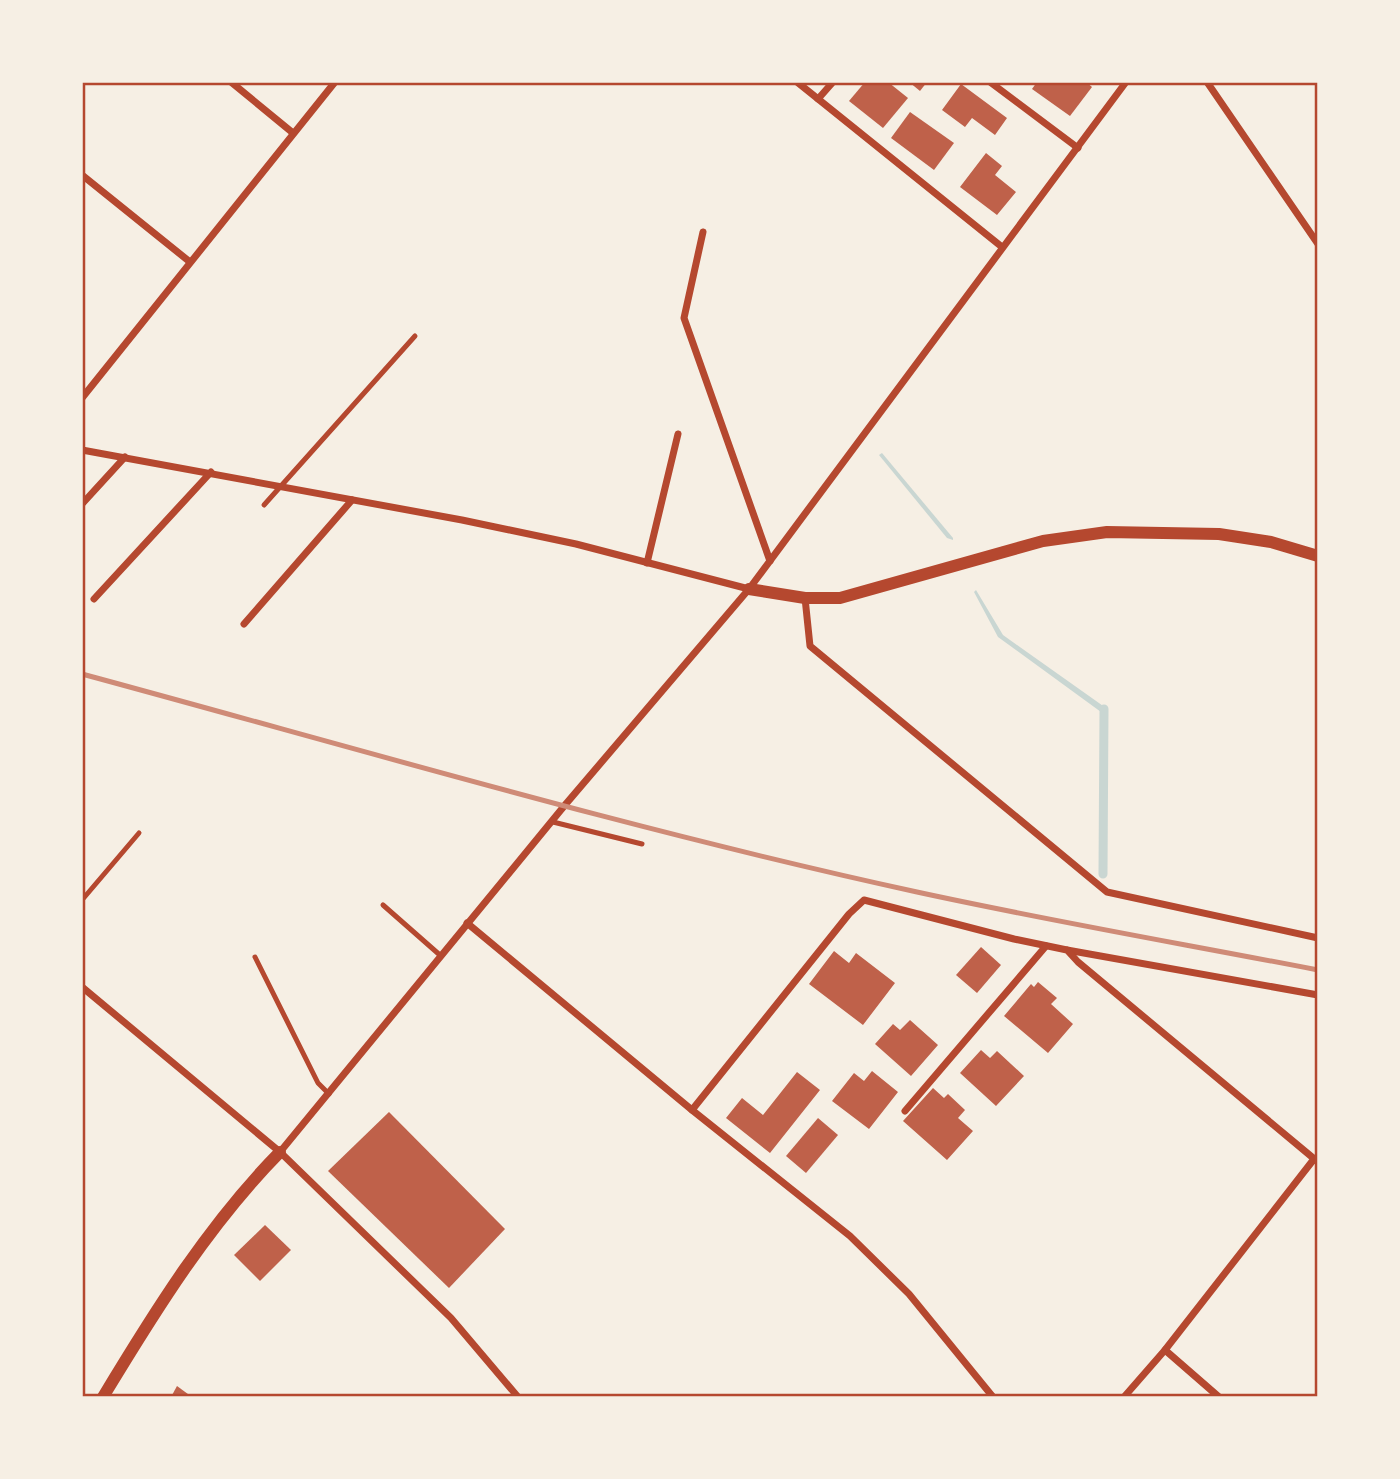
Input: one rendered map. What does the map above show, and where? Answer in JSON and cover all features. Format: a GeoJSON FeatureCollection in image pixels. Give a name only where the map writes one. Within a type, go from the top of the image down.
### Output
{"type":"FeatureCollection","features":[{"type":"Feature","properties":{"kind":"street"},"geometry":{"type":"LineString","coordinates":[[231,82],[293,133]]}},
{"type":"Feature","properties":{"kind":"street"},"geometry":{"type":"LineString","coordinates":[[82,398],[335,82]]}},
{"type":"Feature","properties":{"kind":"street"},"geometry":{"type":"LineString","coordinates":[[797,82],[1002,247]]}},
{"type":"Feature","properties":{"kind":"street"},"geometry":{"type":"LineString","coordinates":[[818,99],[833,82]]}},
{"type":"Feature","properties":{"kind":"street"},"geometry":{"type":"LineString","coordinates":[[990,82],[1077,148]]}},
{"type":"Feature","properties":{"kind":"street"},"geometry":{"type":"LineString","coordinates":[[103,1397],[164,1298],[203,1244],[467,923],[749,589],[1126,82]]}},
{"type":"Feature","properties":{"kind":"street"},"geometry":{"type":"LineString","coordinates":[[1207,82],[1318,244]]}},
{"type":"Feature","properties":{"kind":"street"},"geometry":{"type":"LineString","coordinates":[[82,175],[190,262]]}},
{"type":"Feature","properties":{"kind":"street"},"geometry":{"type":"LineString","coordinates":[[704,232],[684,318],[770,561]]}},
{"type":"Feature","properties":{"kind":"street"},"geometry":{"type":"LineString","coordinates":[[647,563],[678,434]]}},
{"type":"Feature","properties":{"kind":"street"},"geometry":{"type":"LineString","coordinates":[[82,450],[475,522],[576,544],[749,589],[806,598],[840,598],[1043,541],[1107,532],[1219,534],[1271,542],[1318,556]]}},
{"type":"Feature","properties":{"kind":"street"},"geometry":{"type":"LineString","coordinates":[[82,504],[125,457]]}},
{"type":"Feature","properties":{"kind":"street"},"geometry":{"type":"LineString","coordinates":[[94,599],[211,472]]}},
{"type":"Feature","properties":{"kind":"street"},"geometry":{"type":"LineString","coordinates":[[244,624],[352,500]]}},
{"type":"Feature","properties":{"kind":"street"},"geometry":{"type":"LineString","coordinates":[[806,598],[810,646],[1107,892],[1318,937]]}},
{"type":"Feature","properties":{"kind":"street"},"geometry":{"type":"LineString","coordinates":[[692,1110],[849,914],[864,900],[1045,946],[1318,995]]}},
{"type":"Feature","properties":{"kind":"street"},"geometry":{"type":"LineString","coordinates":[[467,923],[692,1110],[850,1236],[909,1294],[993,1397]]}},
{"type":"Feature","properties":{"kind":"street"},"geometry":{"type":"LineString","coordinates":[[905,1111],[1045,946]]}},
{"type":"Feature","properties":{"kind":"street"},"geometry":{"type":"LineString","coordinates":[[1067,950],[1316,1160],[1165,1350],[1124,1397]]}},
{"type":"Feature","properties":{"kind":"street"},"geometry":{"type":"LineString","coordinates":[[82,987],[280,1152],[452,1318],[518,1397]]}},
{"type":"Feature","properties":{"kind":"street"},"geometry":{"type":"LineString","coordinates":[[1165,1350],[1219,1397]]}},
{"type":"Feature","properties":{"kind":"lane"},"geometry":{"type":"LineString","coordinates":[[264,505],[415,336]]}},
{"type":"Feature","properties":{"kind":"lane"},"geometry":{"type":"LineString","coordinates":[[552,822],[642,844]]}},
{"type":"Feature","properties":{"kind":"lane"},"geometry":{"type":"LineString","coordinates":[[82,900],[139,832]]}},
{"type":"Feature","properties":{"kind":"lane"},"geometry":{"type":"LineString","coordinates":[[383,905],[442,956]]}},
{"type":"Feature","properties":{"kind":"lane"},"geometry":{"type":"LineString","coordinates":[[256,957],[318,1083],[329,1094]]}},
{"type":"Feature","properties":{"kind":"shaded area"},"geometry":{"type":"Polygon","coordinates":[[[882,453],[953,540],[947,538],[879,455],[882,453]]]}},
{"type":"Feature","properties":{"kind":"shaded area"},"geometry":{"type":"Polygon","coordinates":[[[976,590],[1003,635],[1106,708],[1101,712],[998,637],[974,592],[976,590]]]}},
{"type":"Feature","properties":{"kind":"building"},"geometry":{"type":"Polygon","coordinates":[[[865,82],[888,82],[908,98],[883,128],[849,101],[865,82]]]}},
{"type":"Feature","properties":{"kind":"building"},"geometry":{"type":"Polygon","coordinates":[[[909,82],[927,82],[920,91],[909,82]]]}},
{"type":"Feature","properties":{"kind":"building"},"geometry":{"type":"Polygon","coordinates":[[[1037,82],[1086,82],[1092,87],[1070,116],[1032,89],[1037,82]]]}},
{"type":"Feature","properties":{"kind":"building"},"geometry":{"type":"Polygon","coordinates":[[[961,84],[1007,118],[995,135],[972,118],[965,127],[942,110],[961,84]]]}},
{"type":"Feature","properties":{"kind":"building"},"geometry":{"type":"Polygon","coordinates":[[[910,112],[954,143],[934,170],[891,138],[910,112]]]}},
{"type":"Feature","properties":{"kind":"building"},"geometry":{"type":"Polygon","coordinates":[[[986,153],[1002,166],[995,175],[1016,192],[997,215],[960,187],[986,153]]]}},
{"type":"Feature","properties":{"kind":"building"},"geometry":{"type":"Polygon","coordinates":[[[981,947],[1001,965],[977,993],[956,975],[981,947]]]}},
{"type":"Feature","properties":{"kind":"building"},"geometry":{"type":"Polygon","coordinates":[[[834,951],[849,963],[856,953],[895,983],[863,1025],[809,984],[834,951]]]}},
{"type":"Feature","properties":{"kind":"building"},"geometry":{"type":"Polygon","coordinates":[[[1038,982],[1057,998],[1051,1004],[1073,1024],[1048,1053],[1004,1016],[1031,984],[1034,987],[1038,982]]]}},
{"type":"Feature","properties":{"kind":"building"},"geometry":{"type":"Polygon","coordinates":[[[910,1020],[938,1045],[911,1076],[875,1044],[893,1024],[900,1030],[910,1020]]]}},
{"type":"Feature","properties":{"kind":"building"},"geometry":{"type":"Polygon","coordinates":[[[981,1050],[990,1058],[997,1051],[1024,1076],[996,1106],[960,1073],[981,1050]]]}},
{"type":"Feature","properties":{"kind":"building"},"geometry":{"type":"Polygon","coordinates":[[[872,1071],[898,1092],[869,1129],[832,1101],[854,1073],[864,1081],[872,1071]]]}},
{"type":"Feature","properties":{"kind":"building"},"geometry":{"type":"Polygon","coordinates":[[[797,1072],[820,1090],[770,1153],[726,1118],[742,1098],[763,1115],[797,1072]]]}},
{"type":"Feature","properties":{"kind":"building"},"geometry":{"type":"Polygon","coordinates":[[[933,1088],[944,1098],[948,1094],[965,1110],[958,1118],[973,1131],[947,1160],[903,1121],[933,1088]]]}},
{"type":"Feature","properties":{"kind":"building"},"geometry":{"type":"Polygon","coordinates":[[[389,1112],[505,1229],[449,1288],[328,1171],[389,1112]]]}},
{"type":"Feature","properties":{"kind":"building"},"geometry":{"type":"Polygon","coordinates":[[[818,1118],[838,1135],[806,1173],[786,1156],[818,1118]]]}},
{"type":"Feature","properties":{"kind":"building"},"geometry":{"type":"Polygon","coordinates":[[[265,1225],[291,1250],[260,1281],[234,1255],[265,1225]]]}},
{"type":"Feature","properties":{"kind":"building"},"geometry":{"type":"Polygon","coordinates":[[[177,1386],[192,1397],[171,1397],[177,1386]]]}},
{"type":"Feature","properties":{"kind":"waterway"},"geometry":{"type":"LineString","coordinates":[[1103,874],[1104,709]]}},
{"type":"Feature","properties":{"kind":"railway"},"geometry":{"type":"LineString","coordinates":[[82,674],[707,843],[1017,913],[1318,970]]}}]}
